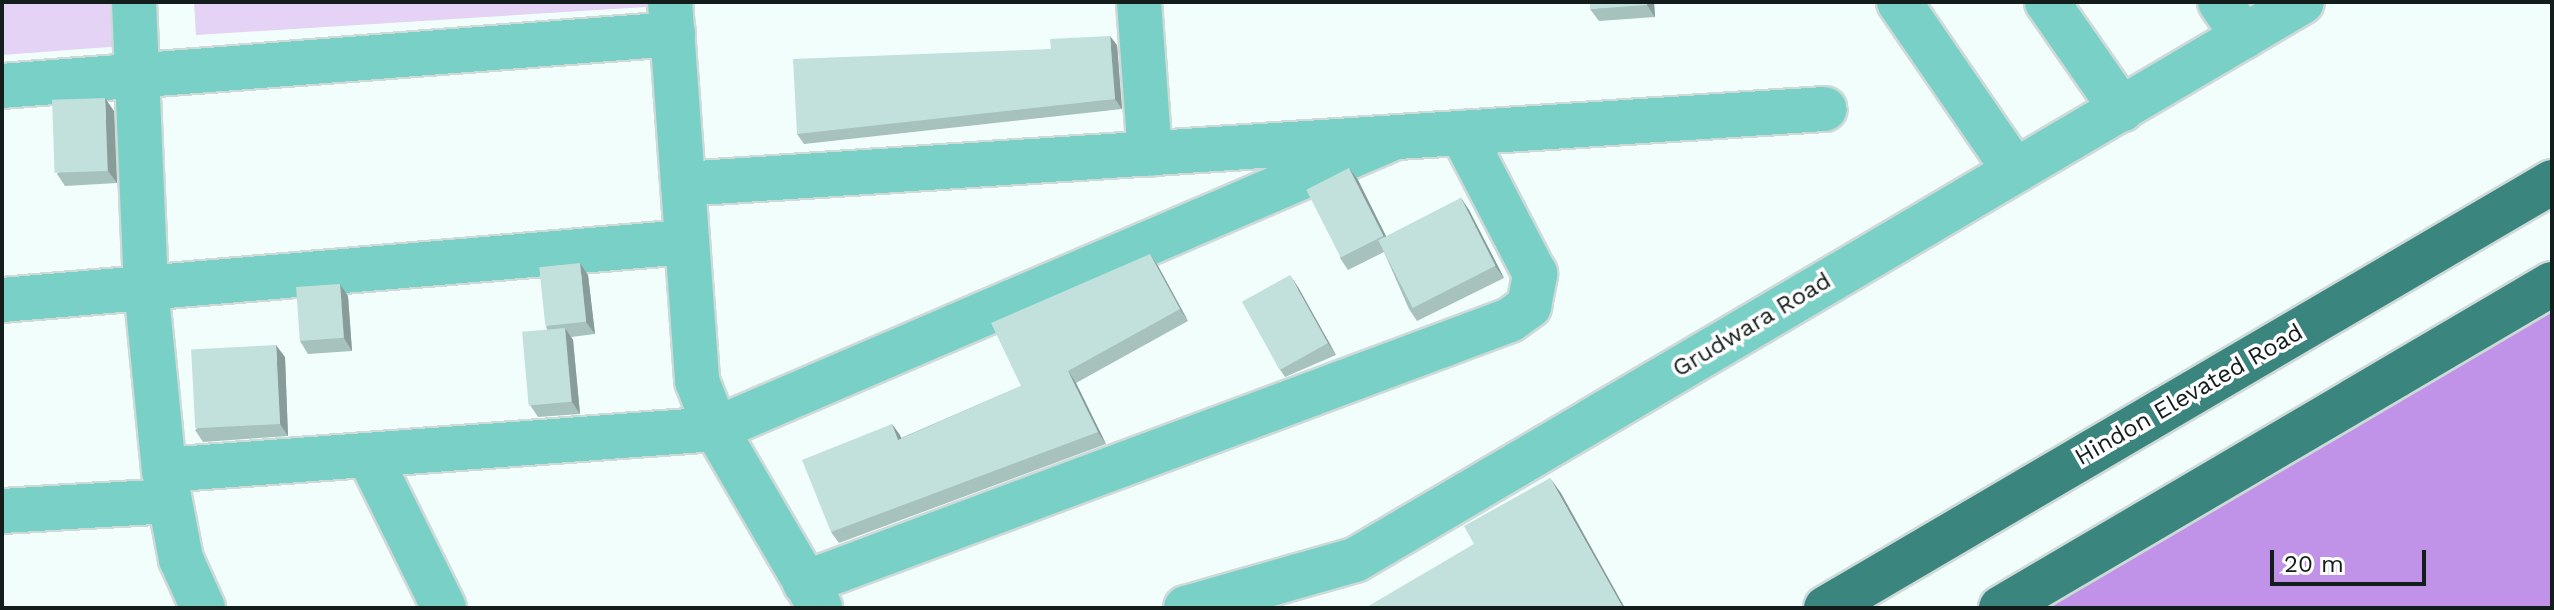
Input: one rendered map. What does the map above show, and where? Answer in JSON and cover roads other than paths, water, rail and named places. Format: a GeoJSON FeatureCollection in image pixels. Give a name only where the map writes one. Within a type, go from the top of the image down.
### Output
{"type":"FeatureCollection","features":[{"type":"Feature","properties":{"kind":"highway","name":"Hindon Elevated Road"},"geometry":{"type":"LineString","coordinates":[[1826,608],[2552,182]]}},
{"type":"Feature","properties":{"kind":"highway"},"geometry":{"type":"LineString","coordinates":[[2001,608],[2552,284]]}},
{"type":"Feature","properties":{"kind":"street"},"geometry":{"type":"LineString","coordinates":[[134,2],[146,287],[167,485],[203,608]]}},
{"type":"Feature","properties":{"kind":"street"},"geometry":{"type":"LineString","coordinates":[[1139,2],[1150,154]]}},
{"type":"Feature","properties":{"kind":"street"},"geometry":{"type":"LineString","coordinates":[[1899,2],[2015,171]]}},
{"type":"Feature","properties":{"kind":"street"},"geometry":{"type":"LineString","coordinates":[[2047,2],[2122,110]]}},
{"type":"Feature","properties":{"kind":"street","name":"Grudwara Road"},"geometry":{"type":"LineString","coordinates":[[1186,608],[1355,560],[2122,110],[2232,19],[2302,2]]}},
{"type":"Feature","properties":{"kind":"street"},"geometry":{"type":"LineString","coordinates":[[2,86],[671,18],[697,381],[716,429],[813,595],[1510,320],[1529,306],[1535,274],[1462,133]]}},
{"type":"Feature","properties":{"kind":"street"},"geometry":{"type":"LineString","coordinates":[[683,184],[1825,109]]}},
{"type":"Feature","properties":{"kind":"street"},"geometry":{"type":"LineString","coordinates":[[2,511],[370,458],[716,429],[1393,138]]}},
{"type":"Feature","properties":{"kind":"street"},"geometry":{"type":"LineString","coordinates":[[2,300],[686,242]]}},
{"type":"Feature","properties":{"kind":"street"},"geometry":{"type":"LineString","coordinates":[[370,458],[444,608]]}}]}
